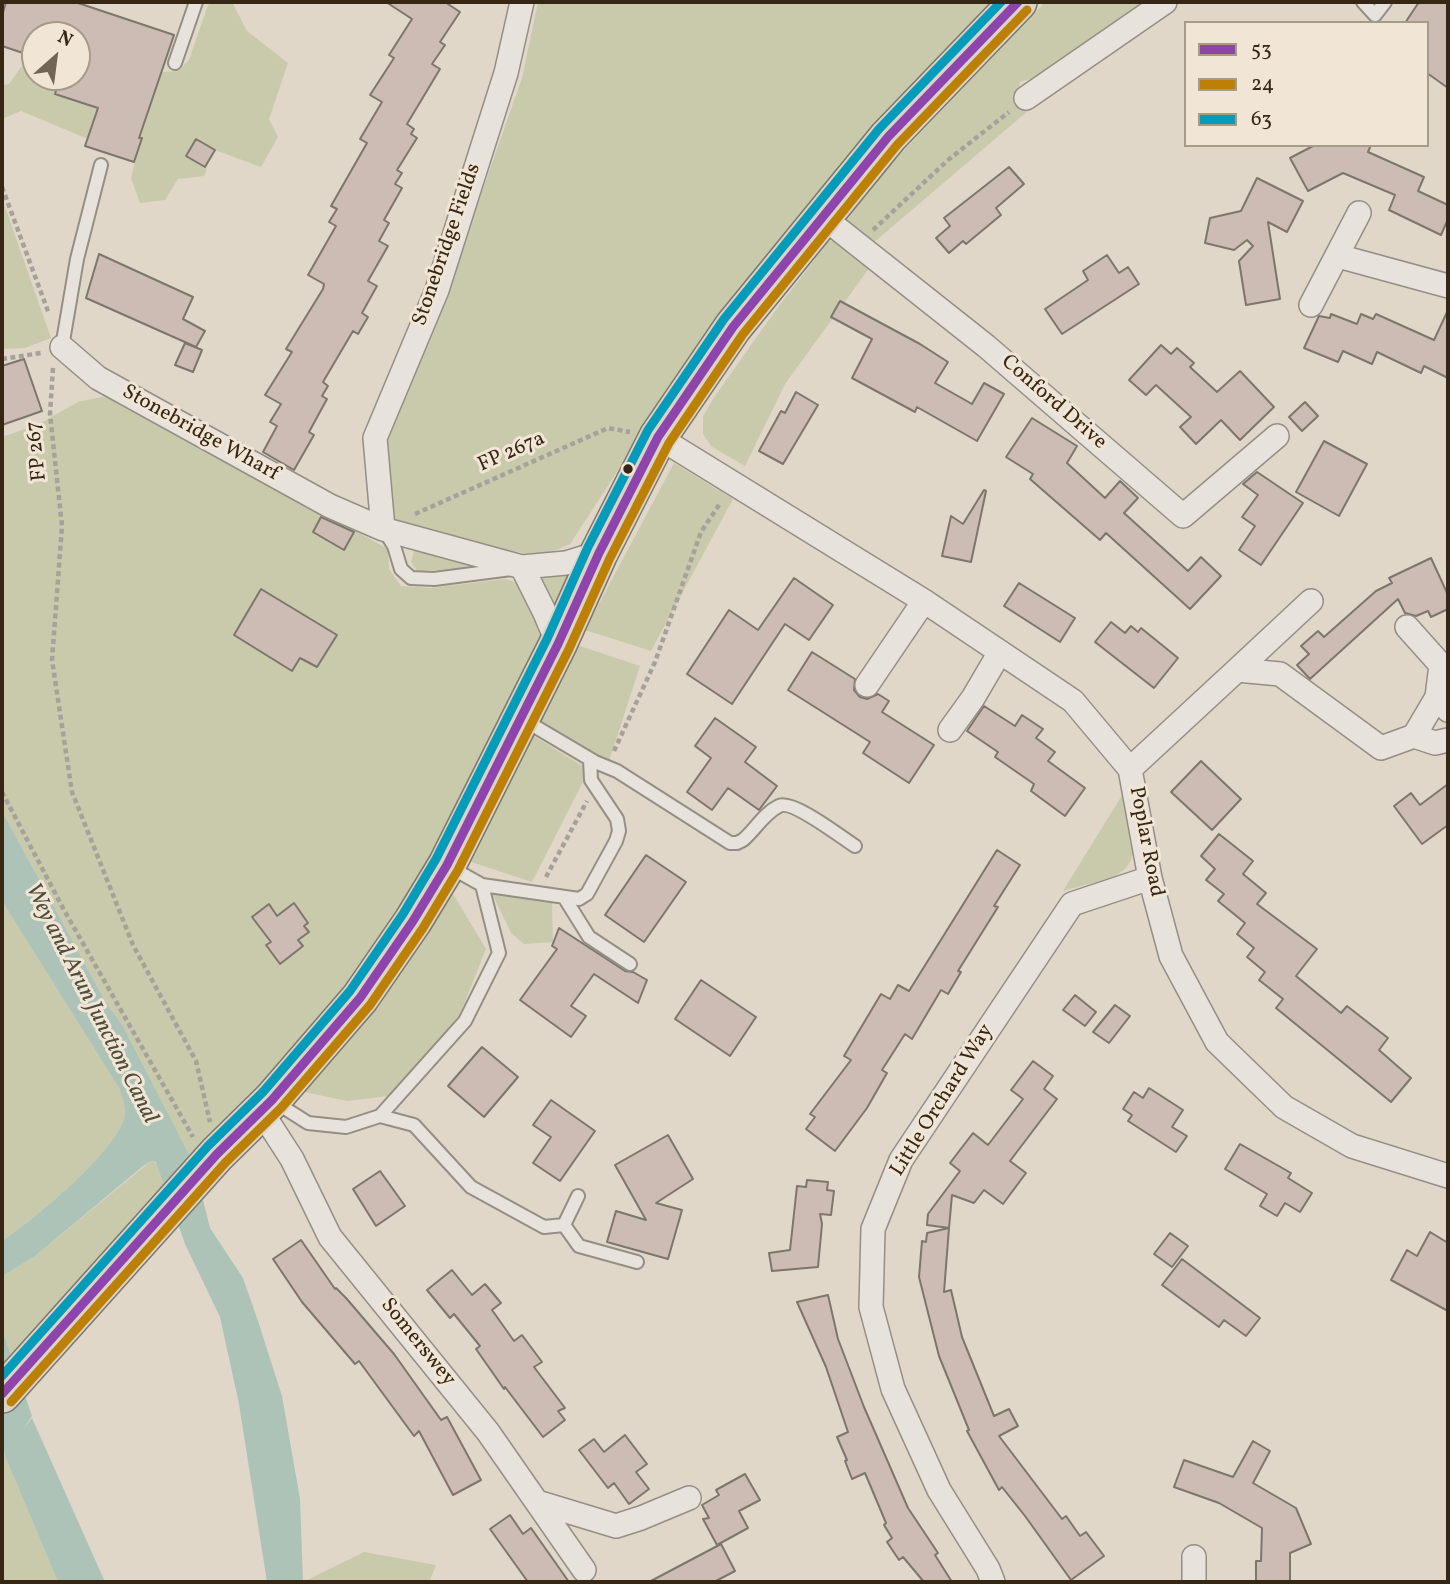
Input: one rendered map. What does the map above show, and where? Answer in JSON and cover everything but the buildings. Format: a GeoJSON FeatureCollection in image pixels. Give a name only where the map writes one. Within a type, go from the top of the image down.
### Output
{"type":"FeatureCollection","features":[{"type":"Feature","properties":{"kind":"main road"},"geometry":{"type":"LineString","coordinates":[[2,1394],[164,1212],[212,1152],[267,1105],[360,998],[413,922],[446,865],[558,645],[599,553],[659,437],[733,327],[888,137],[1018,2]]}},
{"type":"Feature","properties":{"kind":"street","name":"Stonebridge Fields"},"geometry":{"type":"LineString","coordinates":[[383,528],[375,438],[437,290],[506,74],[523,2]]}},
{"type":"Feature","properties":{"kind":"street"},"geometry":{"type":"LineString","coordinates":[[1027,98],[1165,2]]}},
{"type":"Feature","properties":{"kind":"street"},"geometry":{"type":"LineString","coordinates":[[1311,305],[1359,213]]}},
{"type":"Feature","properties":{"kind":"street","name":"Conford Drive"},"geometry":{"type":"LineString","coordinates":[[823,217],[986,346],[1183,516],[1277,436]]}},
{"type":"Feature","properties":{"kind":"street"},"geometry":{"type":"LineString","coordinates":[[1338,256],[1448,286]]}},
{"type":"Feature","properties":{"kind":"street","name":"Stonebridge Wharf"},"geometry":{"type":"LineString","coordinates":[[62,347],[98,378],[330,506],[383,528],[522,567],[566,563],[599,553]]}},
{"type":"Feature","properties":{"kind":"street","name":"Poplar Road"},"geometry":{"type":"LineString","coordinates":[[659,437],[924,601],[1073,701],[1130,768],[1150,878],[1171,956],[1217,1042],[1284,1107],[1352,1146],[1448,1176]]}},
{"type":"Feature","properties":{"kind":"street"},"geometry":{"type":"LineString","coordinates":[[522,567],[558,645]]}},
{"type":"Feature","properties":{"kind":"street"},"geometry":{"type":"LineString","coordinates":[[867,685],[924,601]]}},
{"type":"Feature","properties":{"kind":"street"},"geometry":{"type":"LineString","coordinates":[[1130,768],[1311,601]]}},
{"type":"Feature","properties":{"kind":"street"},"geometry":{"type":"LineString","coordinates":[[1237,670],[1280,674],[1381,748],[1414,736],[1443,703],[1441,665],[1407,627]]}},
{"type":"Feature","properties":{"kind":"street"},"geometry":{"type":"LineString","coordinates":[[950,730],[1000,652]]}},
{"type":"Feature","properties":{"kind":"street"},"geometry":{"type":"LineString","coordinates":[[1414,736],[1435,743],[1448,740]]}},
{"type":"Feature","properties":{"kind":"street","name":"Little Orchard Way"},"geometry":{"type":"LineString","coordinates":[[993,1582],[988,1569],[939,1490],[894,1390],[871,1307],[873,1229],[901,1160],[1072,904],[1150,878]]}},
{"type":"Feature","properties":{"kind":"street","name":"Somerswey"},"geometry":{"type":"LineString","coordinates":[[267,1105],[330,1237],[488,1432],[584,1570]]}},
{"type":"Feature","properties":{"kind":"street"},"geometry":{"type":"LineString","coordinates":[[537,1502],[616,1527],[689,1498]]}},
{"type":"Feature","properties":{"kind":"street"},"geometry":{"type":"LineString","coordinates":[[1194,1558],[1194,1582]]}},
{"type":"Feature","properties":{"kind":"lane"},"geometry":{"type":"LineString","coordinates":[[175,63],[196,2]]}},
{"type":"Feature","properties":{"kind":"lane"},"geometry":{"type":"LineString","coordinates":[[1363,2],[1375,15],[1385,2]]}},
{"type":"Feature","properties":{"kind":"lane"},"geometry":{"type":"LineString","coordinates":[[62,347],[77,259],[101,165]]}},
{"type":"Feature","properties":{"kind":"lane"},"geometry":{"type":"LineString","coordinates":[[383,528],[394,546],[401,569],[411,578],[435,579],[522,567]]}},
{"type":"Feature","properties":{"kind":"lane"},"geometry":{"type":"LineString","coordinates":[[520,718],[644,788],[730,843],[737,844],[743,840],[772,810],[781,804],[787,804],[798,808],[855,846]]}},
{"type":"Feature","properties":{"kind":"lane"},"geometry":{"type":"LineString","coordinates":[[446,865],[482,885],[579,899],[587,894],[594,885],[619,831],[617,819],[594,788],[590,759]]}},
{"type":"Feature","properties":{"kind":"lane"},"geometry":{"type":"LineString","coordinates":[[267,1105],[308,1123],[346,1127],[380,1116],[465,1021],[499,953],[482,885]]}},
{"type":"Feature","properties":{"kind":"lane"},"geometry":{"type":"LineString","coordinates":[[565,897],[589,937],[630,964]]}},
{"type":"Feature","properties":{"kind":"lane"},"geometry":{"type":"LineString","coordinates":[[380,1116],[414,1125],[471,1187],[544,1227],[564,1225]]}},
{"type":"Feature","properties":{"kind":"lane"},"geometry":{"type":"LineString","coordinates":[[564,1225],[578,1196]]}},
{"type":"Feature","properties":{"kind":"lane"},"geometry":{"type":"LineString","coordinates":[[564,1225],[579,1246],[637,1262]]}},
{"type":"Feature","properties":{"kind":"path"},"geometry":{"type":"LineString","coordinates":[[857,245],[948,160],[1027,98]]}},
{"type":"Feature","properties":{"kind":"path"},"geometry":{"type":"LineString","coordinates":[[2,187],[62,347],[38,354],[2,359]]}},
{"type":"Feature","properties":{"kind":"path","name":"FP 267"},"geometry":{"type":"LineString","coordinates":[[62,347],[54,356],[50,414],[62,526],[52,660],[72,792],[133,946],[196,1061],[212,1152]]}},
{"type":"Feature","properties":{"kind":"path","name":"FP 267a"},"geometry":{"type":"LineString","coordinates":[[383,528],[608,428],[659,437]]}},
{"type":"Feature","properties":{"kind":"path"},"geometry":{"type":"LineString","coordinates":[[606,766],[655,662],[701,531],[733,483]]}},
{"type":"Feature","properties":{"kind":"path"},"geometry":{"type":"LineString","coordinates":[[539,894],[550,865],[594,788]]}},
{"type":"Feature","properties":{"kind":"path"},"geometry":{"type":"LineString","coordinates":[[2,792],[77,933],[199,1148],[212,1152]]}},
{"type":"Feature","properties":{"kind":"shaded area"},"geometry":{"type":"Polygon","coordinates":[[[232,2],[247,31],[288,63],[269,119],[278,137],[261,167],[215,150],[196,139],[186,156],[207,169],[204,176],[178,179],[165,200],[140,203],[131,178],[141,138],[94,122],[88,139],[21,111],[2,119],[2,85],[9,84],[21,67],[21,91],[56,91],[55,94],[144,123],[161,72],[178,71],[189,60],[208,5],[232,2]]]}},
{"type":"Feature","properties":{"kind":"shaded area"},"geometry":{"type":"Polygon","coordinates":[[[538,2],[995,2],[694,354],[570,544],[542,556],[500,549],[394,519],[386,491],[385,445],[399,397],[447,291],[522,78],[538,2]]]}},
{"type":"Feature","properties":{"kind":"shaded area"},"geometry":{"type":"Polygon","coordinates":[[[1045,2],[1150,2],[1050,73],[1020,82],[1017,96],[1029,110],[872,244],[845,224],[868,188],[1045,2]]]}},
{"type":"Feature","properties":{"kind":"shaded area"},"geometry":{"type":"Polygon","coordinates":[[[2,198],[51,338],[25,348],[2,349],[2,198]]]}},
{"type":"Feature","properties":{"kind":"shaded area"},"geometry":{"type":"Polygon","coordinates":[[[829,241],[838,241],[870,267],[785,384],[745,466],[712,447],[703,434],[703,416],[778,307],[829,241]]]}},
{"type":"Feature","properties":{"kind":"shaded area"},"geometry":{"type":"Polygon","coordinates":[[[110,395],[388,549],[389,569],[401,586],[430,588],[505,579],[518,583],[542,631],[544,648],[444,837],[372,959],[299,1039],[281,1065],[194,1164],[123,1026],[105,1001],[2,811],[2,437],[39,424],[78,402],[110,395]]]}},
{"type":"Feature","properties":{"kind":"shaded area"},"geometry":{"type":"Polygon","coordinates":[[[674,463],[733,499],[651,651],[585,630],[674,463]]]}},
{"type":"Feature","properties":{"kind":"shaded area"},"geometry":{"type":"Polygon","coordinates":[[[416,545],[485,564],[481,568],[417,571],[411,562],[416,545]]]}},
{"type":"Feature","properties":{"kind":"shaded area"},"geometry":{"type":"Polygon","coordinates":[[[568,571],[572,575],[555,617],[538,584],[548,572],[568,571]]]}},
{"type":"Feature","properties":{"kind":"shaded area"},"geometry":{"type":"Polygon","coordinates":[[[577,645],[640,666],[608,764],[537,723],[577,645]]]}},
{"type":"Feature","properties":{"kind":"shaded area"},"geometry":{"type":"Polygon","coordinates":[[[534,736],[589,770],[532,882],[471,862],[534,736]]]}},
{"type":"Feature","properties":{"kind":"shaded area"},"geometry":{"type":"Polygon","coordinates":[[[1124,792],[1134,838],[1131,860],[1125,869],[1115,876],[1063,891],[1124,792]]]}},
{"type":"Feature","properties":{"kind":"shaded area"},"geometry":{"type":"Polygon","coordinates":[[[491,891],[552,903],[553,942],[524,944],[511,933],[491,891]]]}},
{"type":"Feature","properties":{"kind":"shaded area"},"geometry":{"type":"Polygon","coordinates":[[[452,892],[486,949],[460,1014],[397,1095],[347,1101],[295,1090],[452,892]]]}},
{"type":"Feature","properties":{"kind":"shaded area"},"geometry":{"type":"Polygon","coordinates":[[[2,901],[119,1088],[125,1114],[120,1128],[92,1164],[53,1201],[2,1241],[2,901]]]}},
{"type":"Feature","properties":{"kind":"shaded area"},"geometry":{"type":"Polygon","coordinates":[[[151,1161],[158,1164],[166,1188],[11,1355],[2,1329],[2,1276],[34,1257],[151,1161]]]}},
{"type":"Feature","properties":{"kind":"shaded area"},"geometry":{"type":"Polygon","coordinates":[[[2,1450],[5,1456],[58,1582],[2,1582],[2,1450]]]}},
{"type":"Feature","properties":{"kind":"shaded area"},"geometry":{"type":"Polygon","coordinates":[[[364,1552],[436,1565],[429,1582],[303,1582],[364,1552]]]}},
{"type":"Feature","properties":{"kind":"water","name":"Wey and Arun Junction Canal"},"geometry":{"type":"Polygon","coordinates":[[[2,811],[105,1001],[123,1026],[194,1164],[210,1228],[243,1278],[282,1396],[300,1499],[303,1582],[267,1582],[239,1404],[220,1317],[185,1244],[156,1162],[151,1161],[143,1166],[34,1257],[2,1276],[2,1241],[53,1201],[92,1164],[120,1128],[125,1110],[119,1088],[2,901],[2,811]]]}},
{"type":"Feature","properties":{"kind":"water"},"geometry":{"type":"Polygon","coordinates":[[[2,1329],[32,1416],[23,1429],[32,1418],[105,1582],[58,1582],[5,1456],[2,1441],[2,1329]]]}},
{"type":"Feature","properties":{"kind":"transit line","name":"63"},"geometry":{"type":"LineString","coordinates":[[2,1376],[208,1146],[263,1092],[350,991],[403,914],[436,859],[648,430],[724,319],[879,129],[1001,2]]}},
{"type":"Feature","properties":{"kind":"transit line","name":"53"},"geometry":{"type":"LineString","coordinates":[[2,1394],[217,1154],[272,1100],[360,998],[413,921],[447,865],[658,437],[733,327],[888,137],[1018,2]]}},
{"type":"Feature","properties":{"kind":"transit line","name":"24"},"geometry":{"type":"LineString","coordinates":[[11,1402],[226,1162],[281,1108],[370,1005],[423,928],[458,870],[669,443],[743,334],[897,145],[1027,10]]}}]}
